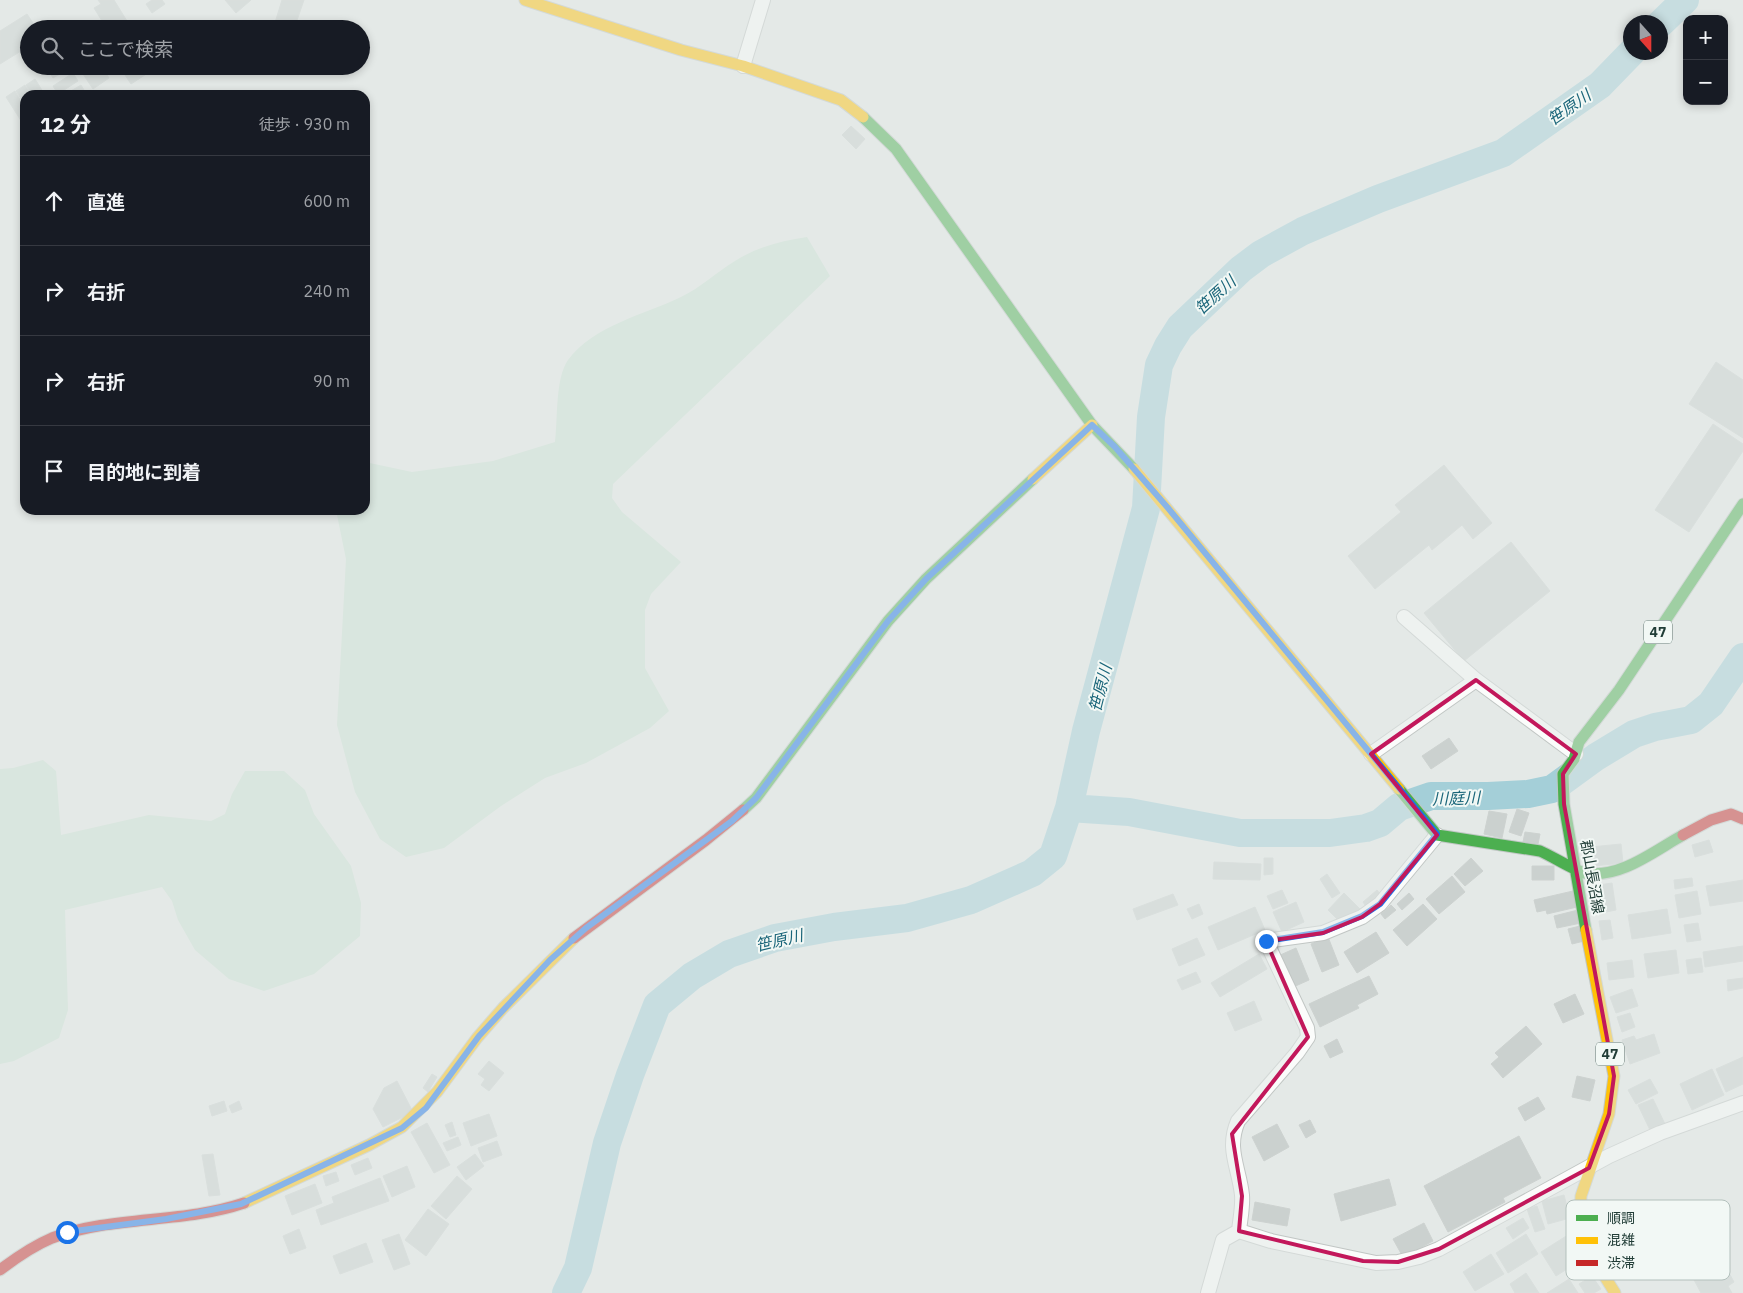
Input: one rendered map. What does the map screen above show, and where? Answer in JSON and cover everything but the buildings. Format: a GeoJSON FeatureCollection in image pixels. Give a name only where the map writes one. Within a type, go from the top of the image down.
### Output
{"type":"FeatureCollection","features":[{"type":"Feature","properties":{"kind":"street"},"geometry":{"type":"LineString","coordinates":[[525,0],[681,50],[743,66],[841,100],[870,122],[896,149],[1092,425],[1115,447],[1168,508],[1437,834],[1556,856],[1584,873],[1618,871],[1711,820],[1731,814],[1743,819]]}},
{"type":"Feature","properties":{"kind":"street"},"geometry":{"type":"LineString","coordinates":[[743,66],[763,0]]}},
{"type":"Feature","properties":{"kind":"street"},"geometry":{"type":"LineString","coordinates":[[0,1270],[18,1253],[67,1232],[166,1219],[241,1204],[373,1143],[402,1128],[420,1115],[479,1036],[550,960],[586,928],[732,821],[756,798],[888,621],[926,579],[1092,425]]}},
{"type":"Feature","properties":{"kind":"street","name":"郡山長沼線"},"geometry":{"type":"LineString","coordinates":[[1581,1200],[1589,1168],[1609,1114],[1614,1076],[1574,867],[1564,804],[1563,774],[1575,756],[1580,742],[1624,682],[1743,504]]}},
{"type":"Feature","properties":{"kind":"street"},"geometry":{"type":"LineString","coordinates":[[1404,617],[1476,680],[1575,756]]}},
{"type":"Feature","properties":{"kind":"street"},"geometry":{"type":"LineString","coordinates":[[1371,754],[1476,680]]}},
{"type":"Feature","properties":{"kind":"street"},"geometry":{"type":"LineString","coordinates":[[1239,1231],[1242,1196],[1231,1144],[1232,1134],[1238,1121],[1297,1053],[1308,1036],[1266,941],[1323,932],[1362,916],[1380,904],[1437,834]]}},
{"type":"Feature","properties":{"kind":"street"},"geometry":{"type":"LineString","coordinates":[[1208,1293],[1223,1240],[1239,1231],[1271,1241],[1363,1261],[1398,1262],[1419,1258],[1660,1132],[1743,1103]]}},
{"type":"Feature","properties":{"kind":"street","name":"郡山長沼線"},"geometry":{"type":"LineString","coordinates":[[1607,1280],[1615,1293]]}},
{"type":"Feature","properties":{"kind":"highlighted area"},"geometry":{"type":"Polygon","coordinates":[[[1476,680],[1576,754],[1563,774],[1564,804],[1614,1076],[1609,1114],[1589,1168],[1439,1249],[1398,1262],[1363,1261],[1239,1231],[1242,1196],[1232,1134],[1308,1037],[1266,941],[1323,933],[1362,917],[1380,904],[1437,835],[1371,754],[1476,680]]]}},
{"type":"Feature","properties":{"kind":"green space"},"geometry":{"type":"Polygon","coordinates":[[[807,237],[830,276],[613,484],[612,498],[622,512],[681,562],[651,594],[645,610],[645,668],[669,711],[650,728],[586,763],[545,778],[501,806],[444,848],[406,857],[380,839],[355,792],[337,725],[346,559],[337,515],[370,515],[370,463],[412,472],[493,461],[555,442],[561,377],[568,360],[579,348],[605,329],[688,293],[743,256],[779,243],[807,237]]]}},
{"type":"Feature","properties":{"kind":"green space"},"geometry":{"type":"Polygon","coordinates":[[[43,760],[56,771],[61,835],[149,815],[211,821],[225,814],[232,794],[245,771],[284,771],[305,790],[314,814],[351,866],[361,903],[360,936],[314,974],[264,991],[229,979],[195,950],[178,920],[172,901],[162,887],[65,910],[68,1010],[59,1038],[14,1061],[0,1064],[0,769],[13,768],[43,760]]]}},
{"type":"Feature","properties":{"kind":"waterway","name":"笹原川"},"geometry":{"type":"LineString","coordinates":[[1668,16],[1685,0]]}},
{"type":"Feature","properties":{"kind":"waterway","name":"笹原川"},"geometry":{"type":"LineString","coordinates":[[566,1293],[578,1268],[607,1143],[630,1075],[657,1005],[692,976],[729,954],[775,938],[834,927],[907,918],[971,900],[1032,873],[1053,856],[1069,808],[1086,731],[1146,508],[1151,417],[1159,365],[1180,327],[1241,269],[1261,254],[1303,231],[1378,199],[1503,153],[1600,85],[1624,60]]}},
{"type":"Feature","properties":{"kind":"waterway","name":"川庭川"},"geometry":{"type":"LineString","coordinates":[[1069,808],[1129,812],[1240,833],[1330,833],[1366,828],[1380,823],[1399,807],[1431,796],[1528,794],[1552,789],[1596,757],[1634,734],[1655,727],[1691,720],[1711,704],[1743,657]]}},
{"type":"Feature","properties":{"kind":"traffic: fast"},"geometry":{"type":"LineString","coordinates":[[863,117],[896,149],[1092,425],[1134,469]]}},
{"type":"Feature","properties":{"kind":"traffic: fast"},"geometry":{"type":"LineString","coordinates":[[743,810],[756,798],[888,621],[926,579],[1033,479]]}},
{"type":"Feature","properties":{"kind":"traffic: fast"},"geometry":{"type":"LineString","coordinates":[[1586,930],[1564,804],[1563,774],[1574,759],[1579,742],[1619,690],[1743,504]]}},
{"type":"Feature","properties":{"kind":"traffic: fast"},"geometry":{"type":"LineString","coordinates":[[1399,789],[1437,835],[1540,851],[1585,873],[1598,874],[1624,868],[1683,835]]}},
{"type":"Feature","properties":{"kind":"traffic: slow"},"geometry":{"type":"LineString","coordinates":[[525,0],[681,50],[743,66],[841,100],[863,117]]}},
{"type":"Feature","properties":{"kind":"traffic: slow"},"geometry":{"type":"LineString","coordinates":[[1033,479],[1092,425]]}},
{"type":"Feature","properties":{"kind":"traffic: slow"},"geometry":{"type":"LineString","coordinates":[[1134,469],[1399,789]]}},
{"type":"Feature","properties":{"kind":"traffic: slow"},"geometry":{"type":"LineString","coordinates":[[1581,1200],[1609,1114],[1614,1076],[1586,930]]}},
{"type":"Feature","properties":{"kind":"traffic: slow"},"geometry":{"type":"LineString","coordinates":[[244,1203],[369,1145],[402,1127],[437,1092],[477,1038],[503,1008],[574,938]]}},
{"type":"Feature","properties":{"kind":"traffic: slow"},"geometry":{"type":"LineString","coordinates":[[1607,1280],[1615,1293]]}},
{"type":"Feature","properties":{"kind":"traffic: jam"},"geometry":{"type":"LineString","coordinates":[[574,938],[706,840],[743,810]]}},
{"type":"Feature","properties":{"kind":"traffic: jam"},"geometry":{"type":"LineString","coordinates":[[1683,835],[1711,820],[1731,814],[1743,819]]}},
{"type":"Feature","properties":{"kind":"traffic: jam"},"geometry":{"type":"LineString","coordinates":[[0,1270],[38,1245],[52,1238],[75,1231],[123,1222],[196,1214],[244,1203]]}},
{"type":"Feature","properties":{"kind":"route"},"geometry":{"type":"LineString","coordinates":[[67,1232],[199,1214],[241,1204],[388,1136],[420,1115],[479,1036],[550,960],[586,928],[732,821],[756,798],[888,621],[926,579],[1092,425],[1115,447],[1168,508],[1437,834],[1380,904],[1362,916],[1323,932],[1266,941]]}}]}
